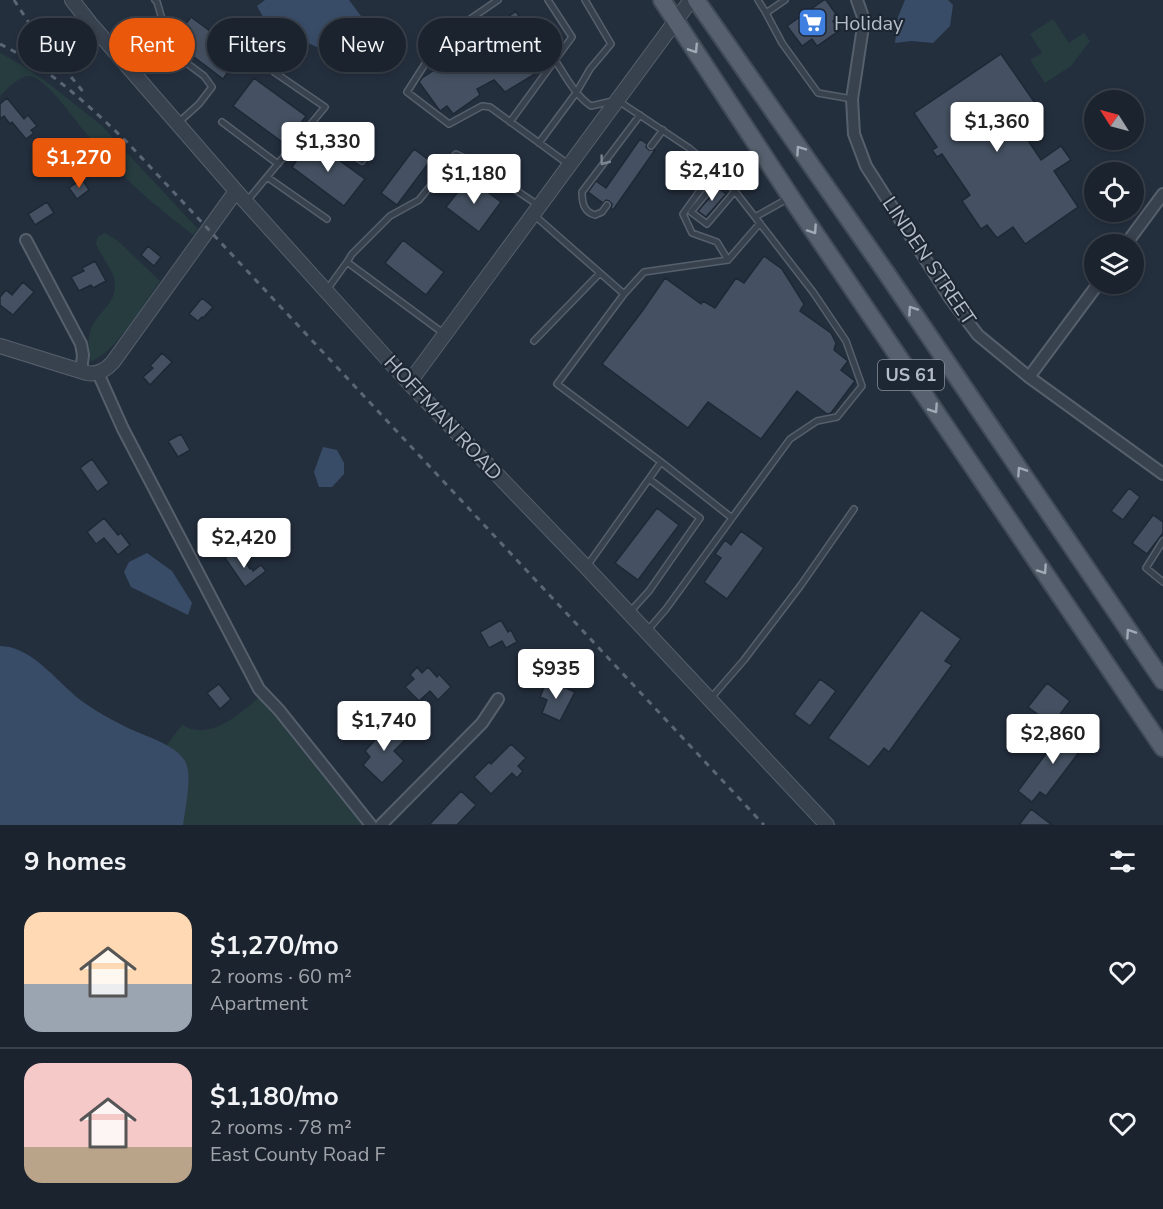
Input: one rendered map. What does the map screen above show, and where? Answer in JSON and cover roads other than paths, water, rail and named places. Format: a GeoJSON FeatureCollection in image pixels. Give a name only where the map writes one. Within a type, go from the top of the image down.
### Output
{"type":"FeatureCollection","features":[{"type":"Feature","properties":{"kind":"main road","name":"US 61"},"geometry":{"type":"LineString","coordinates":[[662,0],[791,197],[1163,748]]}},
{"type":"Feature","properties":{"kind":"main road","name":"US 61"},"geometry":{"type":"LineString","coordinates":[[696,0],[887,274],[1163,681]]}},
{"type":"Feature","properties":{"kind":"street","name":"HOFFMAN ROAD"},"geometry":{"type":"LineString","coordinates":[[72,0],[236,191],[408,383],[586,567],[827,825]]}},
{"type":"Feature","properties":{"kind":"street"},"geometry":{"type":"LineString","coordinates":[[408,383],[691,0]]}},
{"type":"Feature","properties":{"kind":"street","name":"LINDEN STREET"},"geometry":{"type":"LineString","coordinates":[[857,0],[864,20],[852,99],[854,134],[866,166],[950,298],[978,335],[1029,377],[1163,474]]}},
{"type":"Feature","properties":{"kind":"street"},"geometry":{"type":"LineString","coordinates":[[0,345],[81,372],[91,374],[106,369],[236,191]]}},
{"type":"Feature","properties":{"kind":"street"},"geometry":{"type":"LineString","coordinates":[[1133,234],[1163,194]]}},
{"type":"Feature","properties":{"kind":"street"},"geometry":{"type":"LineString","coordinates":[[26,240],[81,344],[83,355],[81,372]]}},
{"type":"Feature","properties":{"kind":"street"},"geometry":{"type":"LineString","coordinates":[[1029,377],[1091,294]]}},
{"type":"Feature","properties":{"kind":"street"},"geometry":{"type":"LineString","coordinates":[[98,373],[123,429],[259,689],[279,710],[371,825]]}},
{"type":"Feature","properties":{"kind":"street"},"geometry":{"type":"LineString","coordinates":[[381,825],[482,723],[498,699]]}},
{"type":"Feature","properties":{"kind":"lane"},"geometry":{"type":"LineString","coordinates":[[155,0],[162,20],[165,47],[204,76],[212,87],[199,104],[177,123]]}},
{"type":"Feature","properties":{"kind":"lane"},"geometry":{"type":"LineString","coordinates":[[498,0],[441,39],[407,92],[449,124],[483,106],[490,107],[569,165]]}},
{"type":"Feature","properties":{"kind":"lane"},"geometry":{"type":"LineString","coordinates":[[548,0],[560,18]]}},
{"type":"Feature","properties":{"kind":"lane"},"geometry":{"type":"LineString","coordinates":[[539,144],[576,93],[590,69],[612,44],[585,0]]}},
{"type":"Feature","properties":{"kind":"lane"},"geometry":{"type":"LineString","coordinates":[[758,0],[782,43],[818,93],[852,99]]}},
{"type":"Feature","properties":{"kind":"lane"},"geometry":{"type":"LineString","coordinates":[[766,12],[785,0]]}},
{"type":"Feature","properties":{"kind":"lane"},"geometry":{"type":"LineString","coordinates":[[562,22],[572,37],[562,51]]}},
{"type":"Feature","properties":{"kind":"lane"},"geometry":{"type":"LineString","coordinates":[[562,71],[576,93],[591,106],[617,100],[689,148],[723,176],[813,292],[846,341],[862,386],[837,417],[817,421],[790,439],[647,632]]}},
{"type":"Feature","properties":{"kind":"lane"},"geometry":{"type":"LineString","coordinates":[[246,202],[325,107],[274,72]]}},
{"type":"Feature","properties":{"kind":"lane"},"geometry":{"type":"LineString","coordinates":[[510,122],[546,72]]}},
{"type":"Feature","properties":{"kind":"lane"},"geometry":{"type":"LineString","coordinates":[[607,206],[595,215],[589,213],[582,204],[582,192],[640,115]]}},
{"type":"Feature","properties":{"kind":"lane"},"geometry":{"type":"LineString","coordinates":[[222,122],[278,164]]}},
{"type":"Feature","properties":{"kind":"lane"},"geometry":{"type":"LineString","coordinates":[[310,124],[362,162]]}},
{"type":"Feature","properties":{"kind":"lane"},"geometry":{"type":"LineString","coordinates":[[651,146],[663,130]]}},
{"type":"Feature","properties":{"kind":"lane"},"geometry":{"type":"LineString","coordinates":[[326,291],[352,254],[390,216],[419,200],[456,154],[477,164],[536,210],[624,294]]}},
{"type":"Feature","properties":{"kind":"lane"},"geometry":{"type":"LineString","coordinates":[[706,162],[710,189],[690,212],[707,224],[735,191]]}},
{"type":"Feature","properties":{"kind":"lane"},"geometry":{"type":"LineString","coordinates":[[706,162],[701,189],[683,214],[692,232],[717,242],[728,260]]}},
{"type":"Feature","properties":{"kind":"lane"},"geometry":{"type":"LineString","coordinates":[[267,177],[327,219]]}},
{"type":"Feature","properties":{"kind":"lane"},"geometry":{"type":"LineString","coordinates":[[755,217],[791,197]]}},
{"type":"Feature","properties":{"kind":"lane"},"geometry":{"type":"LineString","coordinates":[[732,518],[557,384],[624,294],[644,272],[728,260],[760,223]]}},
{"type":"Feature","properties":{"kind":"lane"},"geometry":{"type":"LineString","coordinates":[[347,262],[444,334]]}},
{"type":"Feature","properties":{"kind":"lane"},"geometry":{"type":"LineString","coordinates":[[534,341],[600,273]]}},
{"type":"Feature","properties":{"kind":"lane"},"geometry":{"type":"LineString","coordinates":[[586,567],[661,462]]}},
{"type":"Feature","properties":{"kind":"lane"},"geometry":{"type":"LineString","coordinates":[[629,613],[649,591],[700,518],[649,479]]}},
{"type":"Feature","properties":{"kind":"lane"},"geometry":{"type":"LineString","coordinates":[[710,699],[744,660],[801,585],[854,509]]}},
{"type":"Feature","properties":{"kind":"lane"},"geometry":{"type":"LineString","coordinates":[[1163,541],[1146,568],[1163,582]]}},
{"type":"Feature","properties":{"kind":"water"},"geometry":{"type":"Polygon","coordinates":[[[265,0],[349,0],[361,16],[360,18],[319,18],[319,48],[307,43],[307,18],[264,18],[257,6],[265,0]]]}},
{"type":"Feature","properties":{"kind":"water"},"geometry":{"type":"Polygon","coordinates":[[[905,0],[948,0],[953,5],[950,26],[933,43],[911,41],[895,43],[898,17],[905,0]]]}},
{"type":"Feature","properties":{"kind":"water"},"geometry":{"type":"Polygon","coordinates":[[[323,447],[337,450],[344,463],[344,474],[332,487],[319,487],[314,472],[323,447]]]}},
{"type":"Feature","properties":{"kind":"water"},"geometry":{"type":"Polygon","coordinates":[[[147,553],[172,571],[192,603],[188,615],[131,587],[124,572],[129,562],[147,553]]]}},
{"type":"Feature","properties":{"kind":"water"},"geometry":{"type":"Polygon","coordinates":[[[0,646],[24,653],[91,707],[126,727],[167,745],[180,755],[185,761],[188,775],[183,825],[0,825],[0,646]]]}},
{"type":"Feature","properties":{"kind":"railway"},"geometry":{"type":"LineString","coordinates":[[14,0],[37,35],[85,94]]}},
{"type":"Feature","properties":{"kind":"railway"},"geometry":{"type":"LineString","coordinates":[[0,44],[51,75],[126,141],[764,825]]}},
{"type":"Feature","properties":{"kind":"place","name":"Holiday"},"geometry":{"type":"Point","coordinates":[813,23]}}]}
